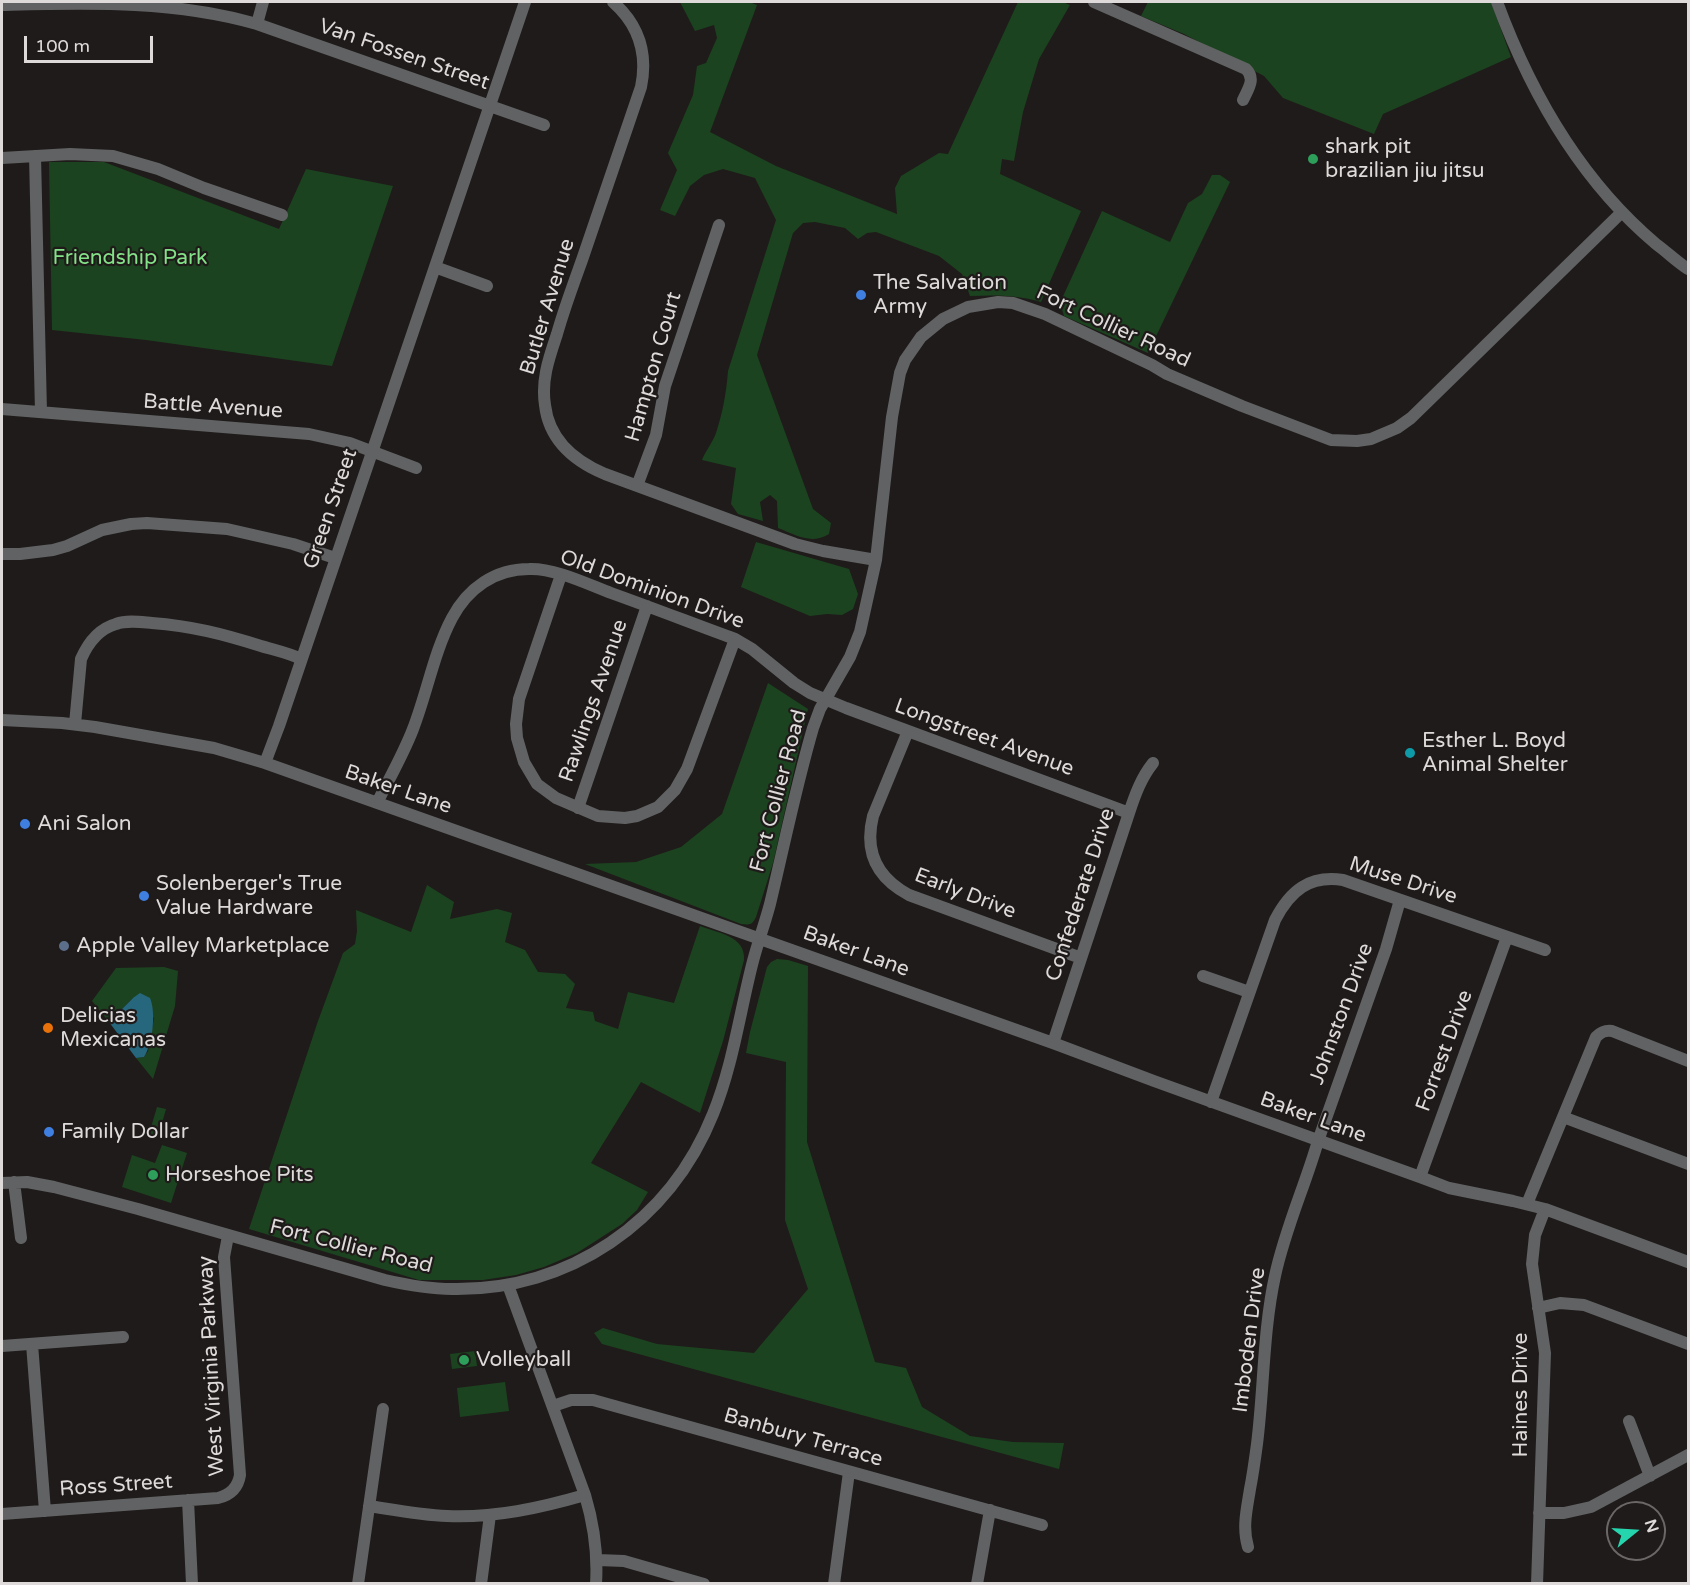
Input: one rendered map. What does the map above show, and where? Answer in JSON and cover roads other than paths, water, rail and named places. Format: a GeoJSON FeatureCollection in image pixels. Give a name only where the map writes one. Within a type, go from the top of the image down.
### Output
{"type":"FeatureCollection","features":[{"type":"Feature","properties":{"kind":"street"},"geometry":{"type":"LineString","coordinates":[[257,24],[263,2]]}},
{"type":"Feature","properties":{"kind":"street","name":"Green Street"},"geometry":{"type":"LineString","coordinates":[[265,763],[525,2]]}},
{"type":"Feature","properties":{"kind":"street","name":"Butler Avenue"},"geometry":{"type":"LineString","coordinates":[[613,2],[625,13],[639,37],[643,49],[644,75],[546,366],[543,393],[546,414],[551,427],[566,450],[589,467],[795,544],[876,560]]}},
{"type":"Feature","properties":{"kind":"street"},"geometry":{"type":"LineString","coordinates":[[1094,2],[1246,69],[1251,82],[1243,100]]}},
{"type":"Feature","properties":{"kind":"street"},"geometry":{"type":"LineString","coordinates":[[1497,2],[1529,78],[1571,151],[1622,212],[1641,231],[1689,269]]}},
{"type":"Feature","properties":{"kind":"street","name":"Van Fossen Street"},"geometry":{"type":"LineString","coordinates":[[2,5],[151,3],[211,11],[257,24],[544,125]]}},
{"type":"Feature","properties":{"kind":"street"},"geometry":{"type":"LineString","coordinates":[[2,158],[70,153],[113,156],[158,169],[204,188],[282,215]]}},
{"type":"Feature","properties":{"kind":"street"},"geometry":{"type":"LineString","coordinates":[[35,156],[42,412]]}},
{"type":"Feature","properties":{"kind":"street","name":"Fort Collier Road"},"geometry":{"type":"LineString","coordinates":[[8,1183],[37,1183],[54,1186],[385,1280],[410,1285],[477,1289],[508,1285],[564,1268],[604,1248],[643,1218],[676,1180],[700,1143],[716,1107],[726,1076],[816,718],[850,657],[860,632],[876,560],[892,417],[900,373],[921,337],[943,319],[968,307],[998,302],[1019,305],[1045,314],[1167,374],[1242,406],[1331,440],[1357,441],[1384,434],[1411,418],[1622,212]]}},
{"type":"Feature","properties":{"kind":"street","name":"Hampton Court"},"geometry":{"type":"LineString","coordinates":[[637,486],[656,435],[664,386],[719,225]]}},
{"type":"Feature","properties":{"kind":"street"},"geometry":{"type":"LineString","coordinates":[[435,267],[487,286]]}},
{"type":"Feature","properties":{"kind":"street","name":"Battle Avenue"},"geometry":{"type":"LineString","coordinates":[[2,409],[304,433],[339,440],[416,468]]}},
{"type":"Feature","properties":{"kind":"street"},"geometry":{"type":"LineString","coordinates":[[2,554],[53,550],[102,530],[147,523],[227,529],[293,544],[335,558]]}},
{"type":"Feature","properties":{"kind":"street","name":"Old Dominion Drive"},"geometry":{"type":"LineString","coordinates":[[377,803],[406,746],[445,633],[462,602],[481,584],[504,572],[530,569],[561,575],[735,639],[752,649],[794,683],[825,699]]}},
{"type":"Feature","properties":{"kind":"street"},"geometry":{"type":"LineString","coordinates":[[561,575],[519,699],[517,731],[520,752],[537,784],[556,798],[598,816],[625,818],[658,807],[668,798],[687,769],[735,639]]}},
{"type":"Feature","properties":{"kind":"street","name":"Rawlings Avenue"},"geometry":{"type":"LineString","coordinates":[[578,808],[647,606]]}},
{"type":"Feature","properties":{"kind":"street"},"geometry":{"type":"LineString","coordinates":[[75,724],[81,659],[96,635],[115,624],[141,622],[201,629],[301,659]]}},
{"type":"Feature","properties":{"kind":"street","name":"Longstreet Avenue"},"geometry":{"type":"LineString","coordinates":[[825,699],[1129,813]]}},
{"type":"Feature","properties":{"kind":"street","name":"Baker Lane"},"geometry":{"type":"LineString","coordinates":[[2,720],[75,724],[198,744],[265,763],[1053,1043],[1449,1188],[1545,1209],[1689,1262]]}},
{"type":"Feature","properties":{"kind":"street","name":"Early Drive"},"geometry":{"type":"LineString","coordinates":[[908,731],[870,826],[871,851],[882,874],[899,890],[909,895],[1081,958]]}},
{"type":"Feature","properties":{"kind":"street","name":"Confederate Drive"},"geometry":{"type":"LineString","coordinates":[[1053,1043],[1138,786],[1153,763]]}},
{"type":"Feature","properties":{"kind":"street","name":"Muse Drive"},"geometry":{"type":"LineString","coordinates":[[1211,1102],[1275,920],[1288,899],[1303,886],[1312,882],[1343,880],[1545,950]]}},
{"type":"Feature","properties":{"kind":"street","name":"Johnston Drive"},"geometry":{"type":"LineString","coordinates":[[1318,1141],[1386,950],[1400,900]]}},
{"type":"Feature","properties":{"kind":"street","name":"Forrest Drive"},"geometry":{"type":"LineString","coordinates":[[1420,1177],[1507,937]]}},
{"type":"Feature","properties":{"kind":"street"},"geometry":{"type":"LineString","coordinates":[[1203,976],[1249,992]]}},
{"type":"Feature","properties":{"kind":"street"},"geometry":{"type":"LineString","coordinates":[[1527,1204],[1596,1037],[1603,1032],[1612,1031],[1689,1061]]}},
{"type":"Feature","properties":{"kind":"street"},"geometry":{"type":"LineString","coordinates":[[1563,1117],[1689,1164]]}},
{"type":"Feature","properties":{"kind":"street","name":"Imboden Drive"},"geometry":{"type":"LineString","coordinates":[[1248,1548],[1245,1537],[1245,1519],[1260,1421],[1270,1299],[1282,1247],[1318,1141]]}},
{"type":"Feature","properties":{"kind":"street"},"geometry":{"type":"LineString","coordinates":[[8,1183],[21,1238]]}},
{"type":"Feature","properties":{"kind":"street","name":"Haines Drive"},"geometry":{"type":"LineString","coordinates":[[1537,1584],[1545,1353],[1533,1273],[1533,1250],[1545,1209]]}},
{"type":"Feature","properties":{"kind":"street","name":"West Virginia Parkway"},"geometry":{"type":"LineString","coordinates":[[228,1236],[224,1257],[240,1475],[237,1486],[232,1492]]}},
{"type":"Feature","properties":{"kind":"street"},"geometry":{"type":"LineString","coordinates":[[508,1285],[585,1495],[592,1519],[597,1560],[596,1584]]}},
{"type":"Feature","properties":{"kind":"street"},"geometry":{"type":"LineString","coordinates":[[1538,1308],[1560,1303],[1584,1305],[1689,1344]]}},
{"type":"Feature","properties":{"kind":"street"},"geometry":{"type":"LineString","coordinates":[[2,1346],[123,1337]]}},
{"type":"Feature","properties":{"kind":"street"},"geometry":{"type":"LineString","coordinates":[[32,1344],[45,1511]]}},
{"type":"Feature","properties":{"kind":"street","name":"Banbury Terrace"},"geometry":{"type":"LineString","coordinates":[[553,1406],[571,1400],[592,1400],[1042,1525]]}},
{"type":"Feature","properties":{"kind":"street"},"geometry":{"type":"LineString","coordinates":[[358,1584],[383,1409]]}},
{"type":"Feature","properties":{"kind":"street"},"geometry":{"type":"LineString","coordinates":[[1629,1422],[1650,1476]]}},
{"type":"Feature","properties":{"kind":"street"},"geometry":{"type":"LineString","coordinates":[[1539,1513],[1564,1513],[1591,1507],[1689,1455]]}},
{"type":"Feature","properties":{"kind":"street"},"geometry":{"type":"LineString","coordinates":[[834,1584],[849,1472]]}},
{"type":"Feature","properties":{"kind":"street","name":"Ross Street"},"geometry":{"type":"LineString","coordinates":[[2,1514],[218,1498],[225,1497],[232,1492]]}},
{"type":"Feature","properties":{"kind":"street"},"geometry":{"type":"LineString","coordinates":[[369,1506],[429,1515],[490,1515],[535,1509],[585,1495]]}},
{"type":"Feature","properties":{"kind":"street"},"geometry":{"type":"LineString","coordinates":[[188,1500],[192,1584]]}},
{"type":"Feature","properties":{"kind":"street"},"geometry":{"type":"LineString","coordinates":[[977,1584],[990,1510]]}},
{"type":"Feature","properties":{"kind":"street"},"geometry":{"type":"LineString","coordinates":[[481,1584],[490,1515]]}},
{"type":"Feature","properties":{"kind":"street"},"geometry":{"type":"LineString","coordinates":[[597,1560],[624,1561],[704,1584]]}},
{"type":"Feature","properties":{"kind":"water"},"geometry":{"type":"Polygon","coordinates":[[[140,993],[150,998],[153,1028],[150,1044],[144,1057],[136,1058],[109,1022],[140,993]]]}},
{"type":"Feature","properties":{"kind":"place","name":"shark pit brazilian jiu jitsu"},"geometry":{"type":"Point","coordinates":[1313,159]}},
{"type":"Feature","properties":{"kind":"place","name":"The Salvation Army"},"geometry":{"type":"Point","coordinates":[861,295]}},
{"type":"Feature","properties":{"kind":"place","name":"Esther L. Boyd Animal Shelter"},"geometry":{"type":"Point","coordinates":[1410,753]}},
{"type":"Feature","properties":{"kind":"place","name":"Ani Salon"},"geometry":{"type":"Point","coordinates":[25,824]}},
{"type":"Feature","properties":{"kind":"place","name":"Solenberger's True Value Hardware"},"geometry":{"type":"Point","coordinates":[144,896]}},
{"type":"Feature","properties":{"kind":"place","name":"Apple Valley Marketplace"},"geometry":{"type":"Point","coordinates":[64,946]}},
{"type":"Feature","properties":{"kind":"place","name":"Delicias Mexicanas"},"geometry":{"type":"Point","coordinates":[48,1028]}},
{"type":"Feature","properties":{"kind":"place","name":"Family Dollar"},"geometry":{"type":"Point","coordinates":[49,1132]}},
{"type":"Feature","properties":{"kind":"place","name":"Horseshoe Pits"},"geometry":{"type":"Point","coordinates":[153,1175]}},
{"type":"Feature","properties":{"kind":"place","name":"Volleyball"},"geometry":{"type":"Point","coordinates":[464,1360]}},
{"type":"Feature","properties":{"kind":"park label","name":"Friendship Park"},"geometry":{"type":"Point","coordinates":[130,258]}}]}
